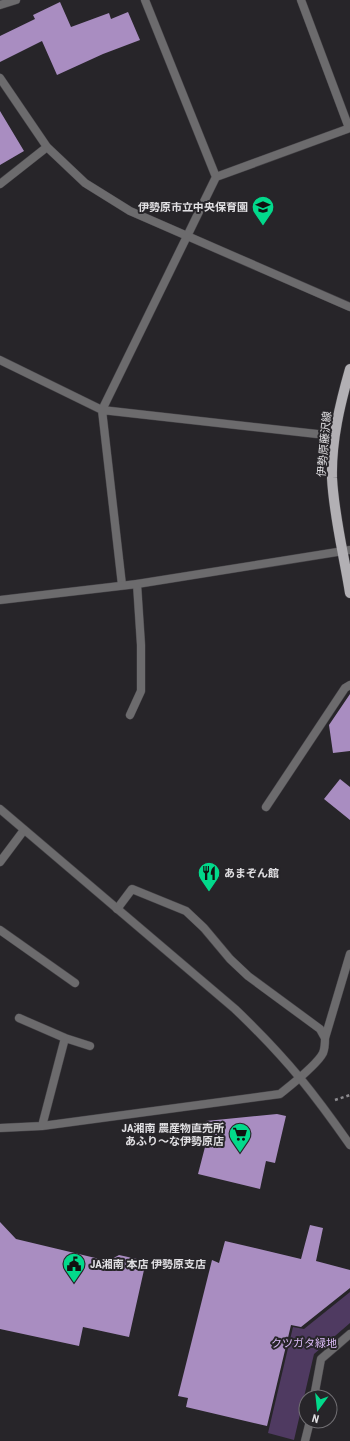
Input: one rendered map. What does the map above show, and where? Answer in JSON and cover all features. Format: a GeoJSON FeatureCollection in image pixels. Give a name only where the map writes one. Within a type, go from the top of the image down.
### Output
{"type":"FeatureCollection","features":[{"type":"Feature","properties":{"kind":"main road","name":"伊勢原藤沢線"},"geometry":{"type":"LineString","coordinates":[[350,369],[340,402],[335,436],[332,477],[336,518],[346,550],[350,593]]}},
{"type":"Feature","properties":{"kind":"street"},"geometry":{"type":"LineString","coordinates":[[0,4],[16,0]]}},
{"type":"Feature","properties":{"kind":"street"},"geometry":{"type":"LineString","coordinates":[[145,0],[216,177]]}},
{"type":"Feature","properties":{"kind":"street"},"geometry":{"type":"LineString","coordinates":[[122,585],[102,410],[216,177],[349,128],[301,0]]}},
{"type":"Feature","properties":{"kind":"street"},"geometry":{"type":"LineString","coordinates":[[0,78],[47,147],[85,183],[130,211],[350,307]]}},
{"type":"Feature","properties":{"kind":"street"},"geometry":{"type":"LineString","coordinates":[[0,184],[47,147]]}},
{"type":"Feature","properties":{"kind":"street"},"geometry":{"type":"LineString","coordinates":[[0,361],[102,410],[335,436]]}},
{"type":"Feature","properties":{"kind":"street"},"geometry":{"type":"LineString","coordinates":[[0,600],[137,584],[346,550]]}},
{"type":"Feature","properties":{"kind":"street"},"geometry":{"type":"LineString","coordinates":[[130,715],[141,691],[141,645],[137,584]]}},
{"type":"Feature","properties":{"kind":"street"},"geometry":{"type":"LineString","coordinates":[[266,807],[345,688],[350,685]]}},
{"type":"Feature","properties":{"kind":"street"},"geometry":{"type":"LineString","coordinates":[[0,809],[235,1009],[267,1041],[300,1078],[321,1104],[350,1145]]}},
{"type":"Feature","properties":{"kind":"street"},"geometry":{"type":"LineString","coordinates":[[0,862],[24,830]]}},
{"type":"Feature","properties":{"kind":"street"},"geometry":{"type":"LineString","coordinates":[[117,908],[132,889],[186,911],[204,928],[230,959],[248,976],[320,1029],[325,1038]]}},
{"type":"Feature","properties":{"kind":"street"},"geometry":{"type":"LineString","coordinates":[[0,930],[75,982]]}},
{"type":"Feature","properties":{"kind":"street"},"geometry":{"type":"LineString","coordinates":[[0,1128],[42,1126],[280,1094],[300,1078],[322,1054],[325,1046],[325,1038],[350,954]]}},
{"type":"Feature","properties":{"kind":"street"},"geometry":{"type":"LineString","coordinates":[[19,1018],[65,1038],[90,1046]]}},
{"type":"Feature","properties":{"kind":"street"},"geometry":{"type":"LineString","coordinates":[[42,1126],[65,1038]]}},
{"type":"Feature","properties":{"kind":"street"},"geometry":{"type":"LineString","coordinates":[[315,1389],[321,1359],[350,1334]]}},
{"type":"Feature","properties":{"kind":"street"},"geometry":{"type":"LineString","coordinates":[[305,1441],[308,1429]]}},
{"type":"Feature","properties":{"kind":"green space","name":"クツガタ緑地"},"geometry":{"type":"Polygon","coordinates":[[[350,1292],[350,1323],[314,1354],[306,1389],[298,1389],[298,1423],[294,1440],[268,1433],[293,1327],[304,1329],[350,1292]]]}},
{"type":"Feature","properties":{"kind":"building"},"geometry":{"type":"Polygon","coordinates":[[[60,2],[71,27],[109,13],[111,19],[128,12],[140,40],[103,54],[57,75],[42,41],[0,62],[0,36],[35,19],[33,15],[60,2]]]}},
{"type":"Feature","properties":{"kind":"building"},"geometry":{"type":"Polygon","coordinates":[[[0,111],[24,151],[0,165],[0,111]]]}},
{"type":"Feature","properties":{"kind":"building"},"geometry":{"type":"Polygon","coordinates":[[[350,694],[350,751],[333,753],[329,725],[350,694]]]}},
{"type":"Feature","properties":{"kind":"building"},"geometry":{"type":"Polygon","coordinates":[[[340,779],[350,787],[350,820],[324,799],[340,779]]]}},
{"type":"Feature","properties":{"kind":"building","name":"JA湘南 農産物直売所 あふり～な伊勢原店"},"geometry":{"type":"Polygon","coordinates":[[[277,1114],[286,1116],[275,1163],[266,1161],[260,1189],[198,1174],[205,1147],[201,1146],[206,1121],[277,1114]]]}},
{"type":"Feature","properties":{"kind":"building"},"geometry":{"type":"Polygon","coordinates":[[[0,1222],[16,1239],[108,1261],[119,1255],[146,1261],[129,1337],[83,1327],[79,1346],[0,1329],[0,1222]]]}},
{"type":"Feature","properties":{"kind":"building"},"geometry":{"type":"Polygon","coordinates":[[[310,1225],[323,1228],[316,1261],[350,1270],[350,1288],[301,1327],[291,1325],[267,1426],[186,1407],[188,1398],[178,1396],[212,1260],[219,1263],[225,1241],[301,1259],[310,1225]]]}},
{"type":"Feature","properties":{"kind":"place","name":"伊勢原市立中央保育園"},"geometry":{"type":"Point","coordinates":[263,226]}},
{"type":"Feature","properties":{"kind":"place","name":"あまぞん館"},"geometry":{"type":"Point","coordinates":[209,892]}},
{"type":"Feature","properties":{"kind":"place","name":"JA湘南 農産物直売所 あふり～な伊勢原店"},"geometry":{"type":"Point","coordinates":[240,1154]}},
{"type":"Feature","properties":{"kind":"place","name":"JA湘南 本店 伊勢原支店"},"geometry":{"type":"Point","coordinates":[74,1284]}}]}
